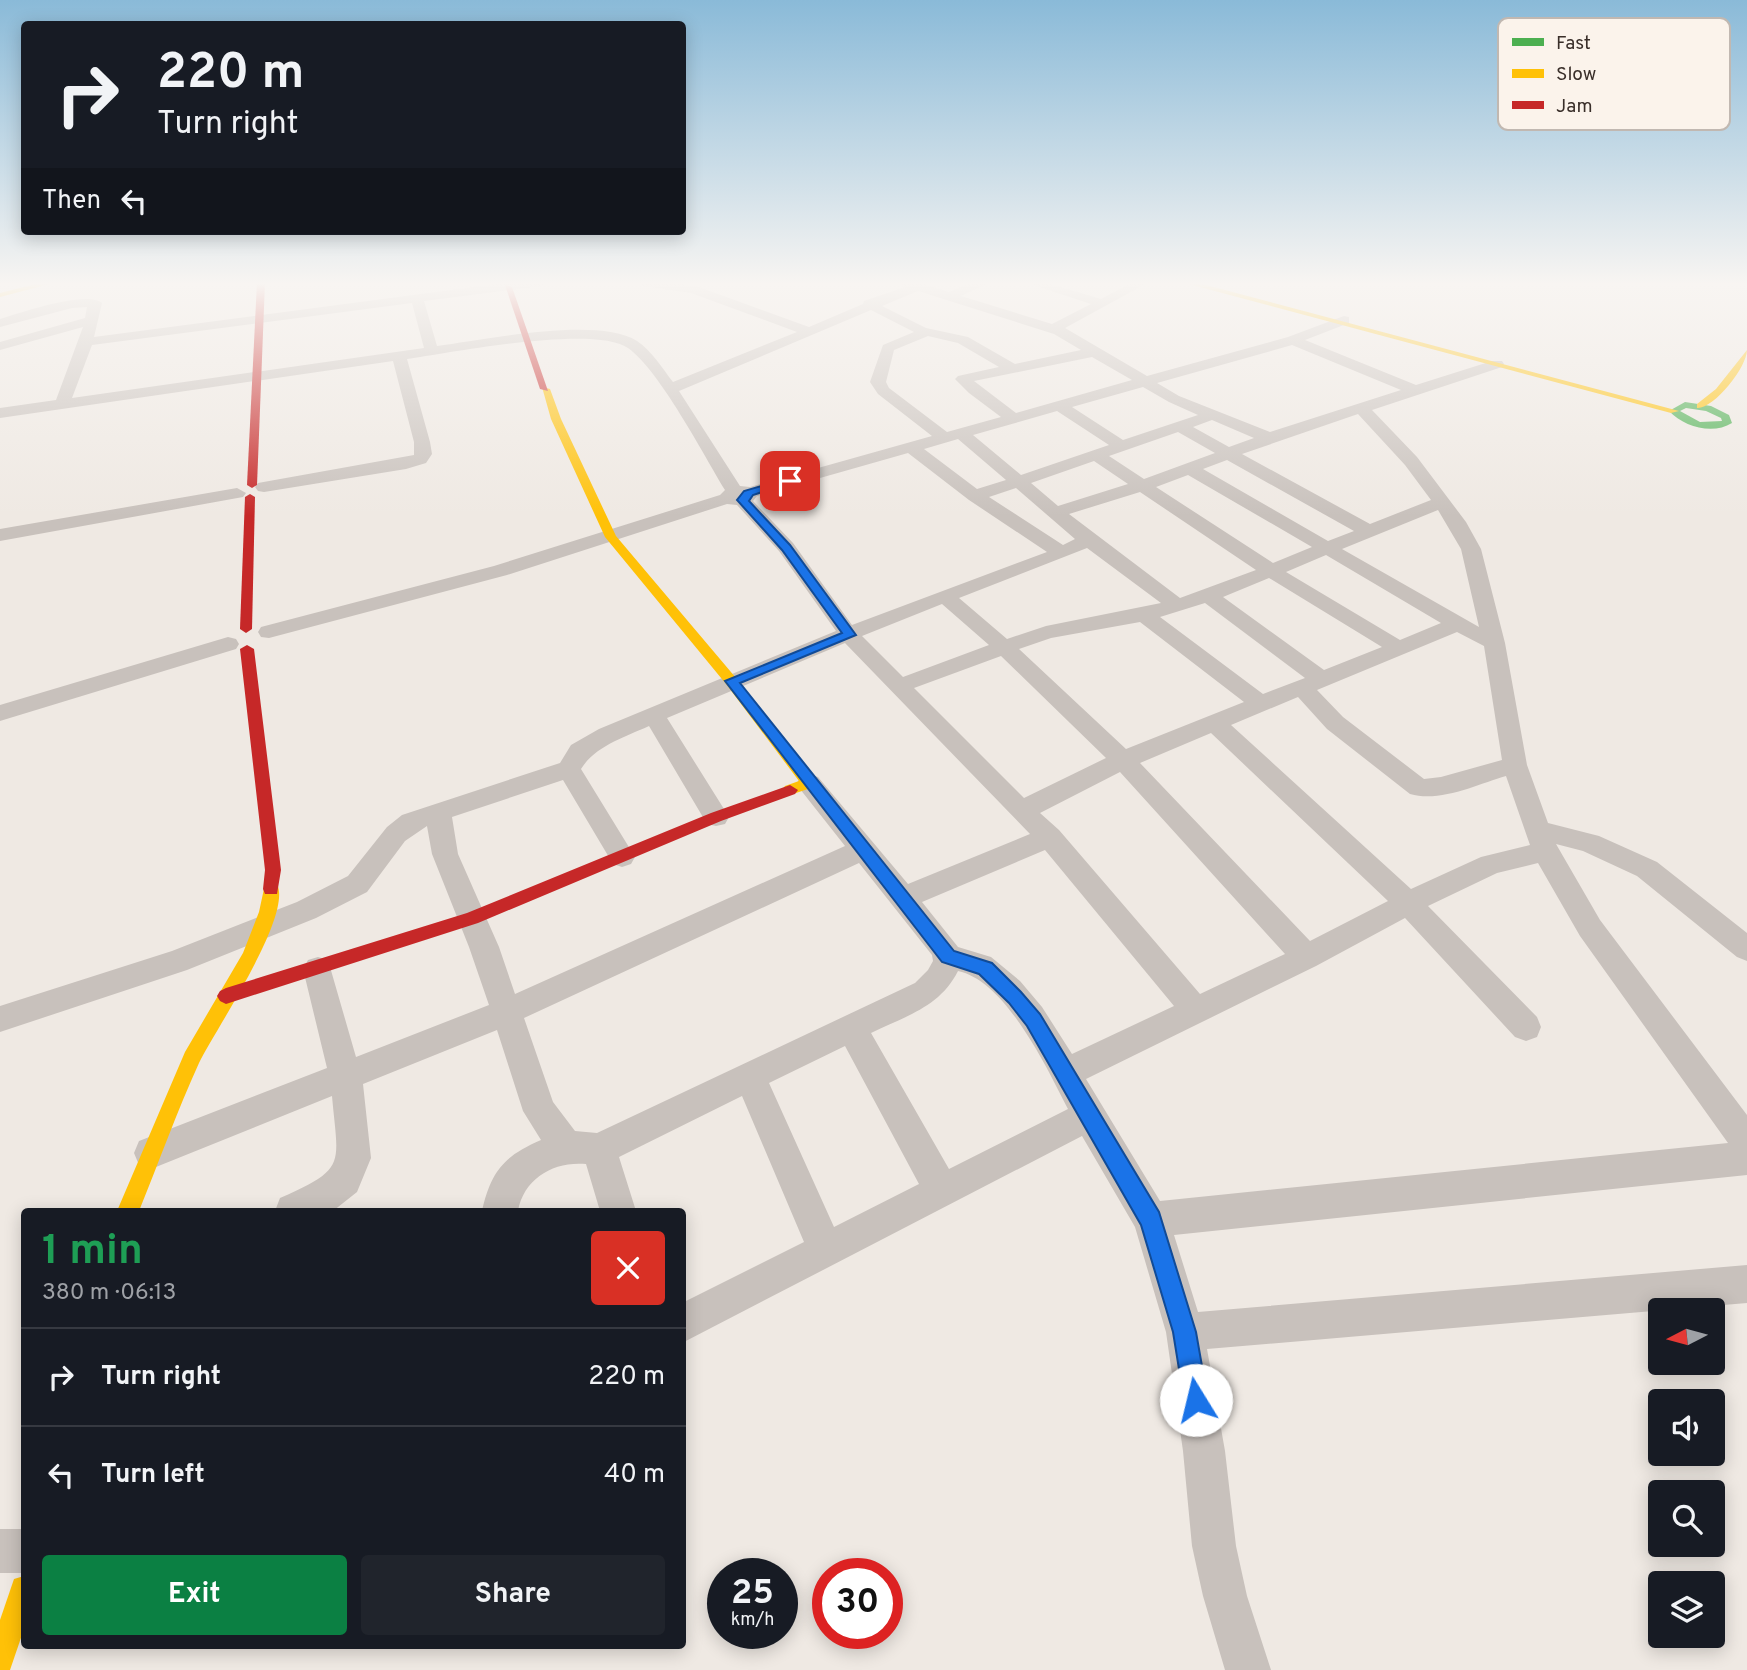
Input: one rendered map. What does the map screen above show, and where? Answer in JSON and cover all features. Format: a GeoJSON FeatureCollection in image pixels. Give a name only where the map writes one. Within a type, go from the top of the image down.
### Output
{"type":"FeatureCollection","features":[{"type":"Feature","properties":{"kind":"street"},"geometry":{"type":"LineString","coordinates":[[62,404],[79,360]]}},
{"type":"Feature","properties":{"kind":"street"},"geometry":{"type":"LineString","coordinates":[[246,629],[257,360]]}},
{"type":"Feature","properties":{"kind":"street"},"geometry":{"type":"LineString","coordinates":[[0,413],[384,360]]}},
{"type":"Feature","properties":{"kind":"street"},"geometry":{"type":"LineString","coordinates":[[0,535],[406,464],[420,459],[424,454],[422,442],[400,360]]}},
{"type":"Feature","properties":{"kind":"street"},"geometry":{"type":"LineString","coordinates":[[534,360],[556,419],[611,537],[731,681],[948,957],[976,964],[995,977],[1033,1020],[1151,1220],[1185,1332],[1204,1451],[1214,1546],[1225,1595],[1248,1670]]}},
{"type":"Feature","properties":{"kind":"street"},"geometry":{"type":"LineString","coordinates":[[645,360],[670,389],[739,496],[786,547],[849,635],[1021,811],[1050,837],[1195,1010]]}},
{"type":"Feature","properties":{"kind":"street"},"geometry":{"type":"LineString","coordinates":[[670,389],[739,360]]}},
{"type":"Feature","properties":{"kind":"street"},"geometry":{"type":"LineString","coordinates":[[884,360],[878,382],[883,391],[1016,480],[1088,540],[1176,605]]}},
{"type":"Feature","properties":{"kind":"street"},"geometry":{"type":"LineString","coordinates":[[998,360],[1015,370]]}},
{"type":"Feature","properties":{"kind":"street"},"geometry":{"type":"LineString","coordinates":[[1013,419],[963,379],[1059,360]]}},
{"type":"Feature","properties":{"kind":"street"},"geometry":{"type":"LineString","coordinates":[[1107,360],[1174,399],[1269,438]]}},
{"type":"Feature","properties":{"kind":"street"},"geometry":{"type":"LineString","coordinates":[[129,1208],[193,1055],[261,928],[270,905],[273,870],[238,647],[232,636],[246,629],[261,627],[269,632],[421,593],[909,446],[1221,360]]}},
{"type":"Feature","properties":{"kind":"street"},"geometry":{"type":"LineString","coordinates":[[1341,360],[1417,391]]}},
{"type":"Feature","properties":{"kind":"street"},"geometry":{"type":"LineString","coordinates":[[1482,360],[1717,416],[1747,428]]}},
{"type":"Feature","properties":{"kind":"street"},"geometry":{"type":"LineString","coordinates":[[1491,360],[1676,408]]}},
{"type":"Feature","properties":{"kind":"street"},"geometry":{"type":"LineString","coordinates":[[1717,416],[1719,391],[1742,360]]}},
{"type":"Feature","properties":{"kind":"street"},"geometry":{"type":"LineString","coordinates":[[1057,512],[1142,486],[1269,438],[1497,364]]}},
{"type":"Feature","properties":{"kind":"street"},"geometry":{"type":"LineString","coordinates":[[1060,406],[1128,446],[1184,470],[1494,643]]}},
{"type":"Feature","properties":{"kind":"street"},"geometry":{"type":"LineString","coordinates":[[1676,408],[1680,417],[1694,423],[1717,416]]}},
{"type":"Feature","properties":{"kind":"street"},"geometry":{"type":"LineString","coordinates":[[1362,409],[1410,461],[1442,502],[1471,549],[1494,643],[1515,765],[1541,841],[1590,928],[1747,1142]]}},
{"type":"Feature","properties":{"kind":"street"},"geometry":{"type":"LineString","coordinates":[[975,496],[1210,416]]}},
{"type":"Feature","properties":{"kind":"street"},"geometry":{"type":"LineString","coordinates":[[1181,427],[1366,530]]}},
{"type":"Feature","properties":{"kind":"street"},"geometry":{"type":"LineString","coordinates":[[909,446],[975,496],[1062,553]]}},
{"type":"Feature","properties":{"kind":"street"},"geometry":{"type":"LineString","coordinates":[[1097,456],[1273,572],[1399,648]]}},
{"type":"Feature","properties":{"kind":"street"},"geometry":{"type":"LineString","coordinates":[[899,686],[1063,628],[1143,615],[1208,596],[1273,572],[1366,530],[1442,502]]}},
{"type":"Feature","properties":{"kind":"street"},"geometry":{"type":"LineString","coordinates":[[0,1019],[261,928],[352,888],[375,867],[405,825],[569,769],[577,755],[589,746],[731,681],[1062,553],[1088,540]]}},
{"type":"Feature","properties":{"kind":"street"},"geometry":{"type":"LineString","coordinates":[[945,596],[1004,647],[1123,760],[1306,957]]}},
{"type":"Feature","properties":{"kind":"street"},"geometry":{"type":"LineString","coordinates":[[1208,596],[1312,684],[1335,723],[1419,788],[1441,786],[1515,765]]}},
{"type":"Feature","properties":{"kind":"street"},"geometry":{"type":"LineString","coordinates":[[1143,615],[1261,704]]}},
{"type":"Feature","properties":{"kind":"street"},"geometry":{"type":"LineString","coordinates":[[1021,811],[1123,760],[1458,624]]}},
{"type":"Feature","properties":{"kind":"street"},"geometry":{"type":"LineString","coordinates":[[0,713],[266,641],[269,632]]}},
{"type":"Feature","properties":{"kind":"street"},"geometry":{"type":"LineString","coordinates":[[654,715],[716,817]]}},
{"type":"Feature","properties":{"kind":"street"},"geometry":{"type":"LineString","coordinates":[[1215,723],[1407,902],[1526,1027]]}},
{"type":"Feature","properties":{"kind":"street"},"geometry":{"type":"LineString","coordinates":[[569,769],[622,857]]}},
{"type":"Feature","properties":{"kind":"street"},"geometry":{"type":"LineString","coordinates":[[226,996],[472,918],[716,817],[809,783]]}},
{"type":"Feature","properties":{"kind":"street"},"geometry":{"type":"LineString","coordinates":[[438,812],[445,854],[472,918],[540,1111],[583,1148],[616,1208]]}},
{"type":"Feature","properties":{"kind":"street"},"geometry":{"type":"LineString","coordinates":[[903,898],[1050,837]]}},
{"type":"Feature","properties":{"kind":"street"},"geometry":{"type":"LineString","coordinates":[[1066,1073],[1306,957],[1407,902],[1541,841],[1590,843],[1647,869],[1747,950]]}},
{"type":"Feature","properties":{"kind":"street"},"geometry":{"type":"LineString","coordinates":[[151,1153],[346,1078],[506,1012],[862,850]]}},
{"type":"Feature","properties":{"kind":"street"},"geometry":{"type":"LineString","coordinates":[[501,1208],[503,1196],[519,1168],[583,1148],[750,1078],[926,992],[947,967],[948,957]]}},
{"type":"Feature","properties":{"kind":"street"},"geometry":{"type":"LineString","coordinates":[[302,1208],[326,1196],[345,1180],[354,1158],[346,1078],[318,969]]}},
{"type":"Feature","properties":{"kind":"street"},"geometry":{"type":"LineString","coordinates":[[852,1028],[942,1191]]}},
{"type":"Feature","properties":{"kind":"street"},"geometry":{"type":"LineString","coordinates":[[750,1078],[826,1250]]}},
{"type":"Feature","properties":{"kind":"street"},"geometry":{"type":"LineString","coordinates":[[686,1322],[1088,1116]]}},
{"type":"Feature","properties":{"kind":"street"},"geometry":{"type":"LineString","coordinates":[[1151,1220],[1747,1158]]}},
{"type":"Feature","properties":{"kind":"street"},"geometry":{"type":"LineString","coordinates":[[1185,1332],[1747,1284]]}},
{"type":"Feature","properties":{"kind":"street"},"geometry":{"type":"LineString","coordinates":[[0,1551],[21,1551]]}},
{"type":"Feature","properties":{"kind":"street"},"geometry":{"type":"LineString","coordinates":[[0,1661],[21,1598]]}},
{"type":"Feature","properties":{"kind":"traffic: fast"},"geometry":{"type":"LineString","coordinates":[[1685,405],[1708,408],[1726,417],[1727,423],[1706,426],[1692,423],[1674,411],[1685,405]]}},
{"type":"Feature","properties":{"kind":"traffic: slow"},"geometry":{"type":"LineString","coordinates":[[1480,360],[1674,411]]}},
{"type":"Feature","properties":{"kind":"traffic: slow"},"geometry":{"type":"LineString","coordinates":[[1700,406],[1719,391],[1742,360]]}},
{"type":"Feature","properties":{"kind":"traffic: slow"},"geometry":{"type":"LineString","coordinates":[[545,389],[556,419],[611,537],[731,681],[809,783],[790,790]]}},
{"type":"Feature","properties":{"kind":"traffic: slow"},"geometry":{"type":"LineString","coordinates":[[129,1208],[192,1058],[251,955],[267,912],[271,889]]}},
{"type":"Feature","properties":{"kind":"traffic: slow"},"geometry":{"type":"LineString","coordinates":[[0,1661],[21,1598]]}},
{"type":"Feature","properties":{"kind":"traffic: jam"},"geometry":{"type":"LineString","coordinates":[[252,485],[258,360]]}},
{"type":"Feature","properties":{"kind":"traffic: jam"},"geometry":{"type":"LineString","coordinates":[[534,360],[545,389]]}},
{"type":"Feature","properties":{"kind":"traffic: jam"},"geometry":{"type":"LineString","coordinates":[[246,629],[250,497]]}},
{"type":"Feature","properties":{"kind":"traffic: jam"},"geometry":{"type":"LineString","coordinates":[[247,649],[273,870],[271,889]]}},
{"type":"Feature","properties":{"kind":"traffic: jam"},"geometry":{"type":"LineString","coordinates":[[226,996],[472,918],[716,817],[790,790]]}},
{"type":"Feature","properties":{"kind":"route"},"geometry":{"type":"LineString","coordinates":[[790,481],[748,493],[748,497],[742,500],[786,547],[849,635],[731,681],[948,957],[985,968],[1015,997],[1033,1020],[1151,1220],[1185,1332],[1196,1400]]}}]}
